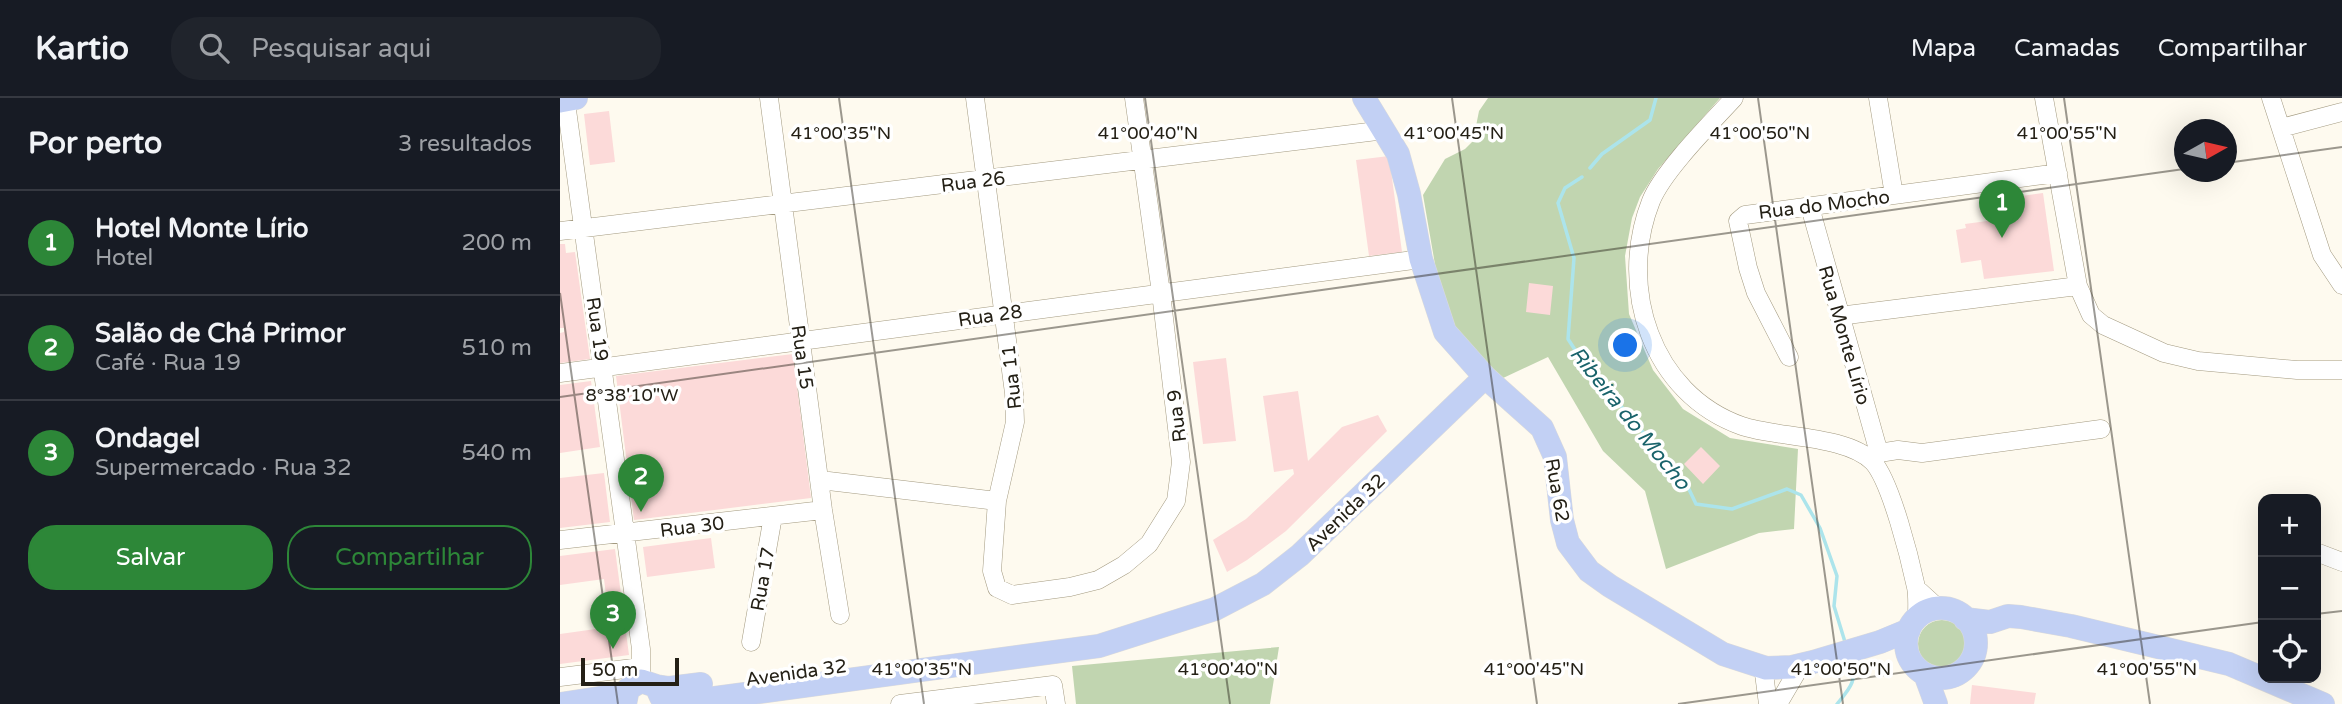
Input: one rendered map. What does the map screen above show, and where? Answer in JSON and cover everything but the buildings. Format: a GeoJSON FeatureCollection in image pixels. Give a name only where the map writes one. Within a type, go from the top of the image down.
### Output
{"type":"FeatureCollection","features":[{"type":"Feature","properties":{"kind":"main road","name":"Rua 62"},"geometry":{"type":"LineString","coordinates":[[1364,98],[1398,154],[1409,194],[1421,259],[1445,332],[1485,377],[1542,428],[1555,457],[1562,520],[1568,542],[1589,571],[1723,654],[1763,666],[1776,668],[1810,662],[1911,634]]}},
{"type":"Feature","properties":{"kind":"main road","name":"Avenida 32"},"geometry":{"type":"LineString","coordinates":[[670,704],[1098,646],[1215,609],[1263,584],[1300,555],[1485,377]]}},
{"type":"Feature","properties":{"kind":"main road"},"geometry":{"type":"LineString","coordinates":[[1977,626],[1972,658],[1959,673],[1942,678],[1917,669],[1911,634],[1930,610],[1939,609],[1949,610],[1977,626],[2008,617],[2021,617],[2125,638],[2229,664],[2323,704]]}},
{"type":"Feature","properties":{"kind":"main road","name":"Avenida 32"},"geometry":{"type":"LineString","coordinates":[[561,704],[642,689],[682,687],[1093,632],[1145,630]]}},
{"type":"Feature","properties":{"kind":"main road"},"geometry":{"type":"LineString","coordinates":[[1925,674],[1936,703]]}},
{"type":"Feature","properties":{"kind":"main road"},"geometry":{"type":"LineString","coordinates":[[1936,703],[1950,677]]}},
{"type":"Feature","properties":{"kind":"street","name":"Rua 15"},"geometry":{"type":"LineString","coordinates":[[769,98],[823,510],[840,615]]}},
{"type":"Feature","properties":{"kind":"street","name":"Rua 11"},"geometry":{"type":"LineString","coordinates":[[975,98],[1014,393],[1015,422],[997,501],[992,571]]}},
{"type":"Feature","properties":{"kind":"street","name":"Rua 9"},"geometry":{"type":"LineString","coordinates":[[992,571],[997,588],[1012,595],[1098,580],[1124,565],[1149,544],[1176,501],[1181,462],[1134,98]]}},
{"type":"Feature","properties":{"kind":"street"},"geometry":{"type":"LineString","coordinates":[[1734,98],[1673,168],[1652,198],[1639,255],[1639,291],[1645,320],[1669,372],[1684,392],[1708,411],[1743,426],[1840,445],[1875,457],[1898,450],[1922,453],[2101,429]]}},
{"type":"Feature","properties":{"kind":"street"},"geometry":{"type":"LineString","coordinates":[[1878,98],[1894,195]]}},
{"type":"Feature","properties":{"kind":"street"},"geometry":{"type":"LineString","coordinates":[[2045,98],[2078,286],[2091,316],[2164,352],[2198,361],[2267,368],[2342,370]]}},
{"type":"Feature","properties":{"kind":"street"},"geometry":{"type":"LineString","coordinates":[[2271,98],[2322,254],[2342,285]]}},
{"type":"Feature","properties":{"kind":"street","name":"Rua 19"},"geometry":{"type":"LineString","coordinates":[[568,100],[567,110],[641,649],[642,689]]}},
{"type":"Feature","properties":{"kind":"street"},"geometry":{"type":"LineString","coordinates":[[2281,128],[2342,112]]}},
{"type":"Feature","properties":{"kind":"street","name":"Rua 26"},"geometry":{"type":"LineString","coordinates":[[560,231],[1385,130]]}},
{"type":"Feature","properties":{"kind":"street","name":"Rua do Mocho"},"geometry":{"type":"LineString","coordinates":[[1789,358],[1756,293],[1748,268],[1738,221],[1745,215],[2058,173]]}},
{"type":"Feature","properties":{"kind":"street","name":"Rua Monte Lírio"},"geometry":{"type":"LineString","coordinates":[[1810,207],[1875,457],[1884,478],[1917,589]]}},
{"type":"Feature","properties":{"kind":"street","name":"Rua 28"},"geometry":{"type":"LineString","coordinates":[[560,373],[1421,259]]}},
{"type":"Feature","properties":{"kind":"street"},"geometry":{"type":"LineString","coordinates":[[1839,316],[2078,286]]}},
{"type":"Feature","properties":{"kind":"street"},"geometry":{"type":"LineString","coordinates":[[820,480],[997,501]]}},
{"type":"Feature","properties":{"kind":"street","name":"Rua 30"},"geometry":{"type":"LineString","coordinates":[[560,540],[823,510]]}},
{"type":"Feature","properties":{"kind":"street","name":"Rua 17"},"geometry":{"type":"LineString","coordinates":[[751,642],[774,516]]}},
{"type":"Feature","properties":{"kind":"street"},"geometry":{"type":"LineString","coordinates":[[2321,554],[2342,562]]}},
{"type":"Feature","properties":{"kind":"street"},"geometry":{"type":"LineString","coordinates":[[1917,589],[1939,609]]}},
{"type":"Feature","properties":{"kind":"street"},"geometry":{"type":"LineString","coordinates":[[1911,634],[1917,589]]}},
{"type":"Feature","properties":{"kind":"street"},"geometry":{"type":"LineString","coordinates":[[1778,704],[1810,662]]}},
{"type":"Feature","properties":{"kind":"street"},"geometry":{"type":"LineString","coordinates":[[1763,666],[1768,704]]}},
{"type":"Feature","properties":{"kind":"street"},"geometry":{"type":"LineString","coordinates":[[560,677],[642,689]]}},
{"type":"Feature","properties":{"kind":"street"},"geometry":{"type":"LineString","coordinates":[[900,704],[1053,685],[1056,704]]}},
{"type":"Feature","properties":{"kind":"green space"},"geometry":{"type":"Polygon","coordinates":[[[1488,98],[1720,98],[1658,169],[1640,197],[1632,218],[1625,256],[1629,314],[1653,370],[1683,409],[1730,438],[1798,449],[1794,529],[1759,533],[1666,569],[1645,491],[1603,451],[1548,357],[1501,379],[1471,352],[1442,305],[1423,195],[1445,159],[1465,149],[1473,141],[1479,111],[1488,98]]]}},
{"type":"Feature","properties":{"kind":"green space"},"geometry":{"type":"Polygon","coordinates":[[[1942,620],[1959,627],[1966,644],[1959,661],[1942,668],[1925,661],[1918,644],[1925,627],[1942,620]]]}},
{"type":"Feature","properties":{"kind":"green space"},"geometry":{"type":"Polygon","coordinates":[[[1279,647],[1270,704],[1076,704],[1072,666],[1279,647]]]}},
{"type":"Feature","properties":{"kind":"waterway","name":"Ribeira do Mocho"},"geometry":{"type":"LineString","coordinates":[[1590,168],[1602,154],[1650,120],[1656,98]]}},
{"type":"Feature","properties":{"kind":"waterway","name":"Ribeira do Mocho"},"geometry":{"type":"LineString","coordinates":[[1582,177],[1565,188],[1558,203],[1574,258],[1568,339],[1581,359],[1686,483],[1696,504],[1732,509],[1787,489],[1801,495],[1820,528],[1837,576],[1834,606],[1845,642]]}},
{"type":"Feature","properties":{"kind":"waterway","name":"Ribeira do Mocho"},"geometry":{"type":"LineString","coordinates":[[1837,704],[1853,679],[1851,659]]}},
{"type":"Feature","properties":{"kind":"place","name":"Hotel Monte Lírio"},"geometry":{"type":"Point","coordinates":[2002,238]}},
{"type":"Feature","properties":{"kind":"place","name":"Salão de Chá Primor"},"geometry":{"type":"Point","coordinates":[641,512]}},
{"type":"Feature","properties":{"kind":"place","name":"Ondagel"},"geometry":{"type":"Point","coordinates":[613,649]}}]}
